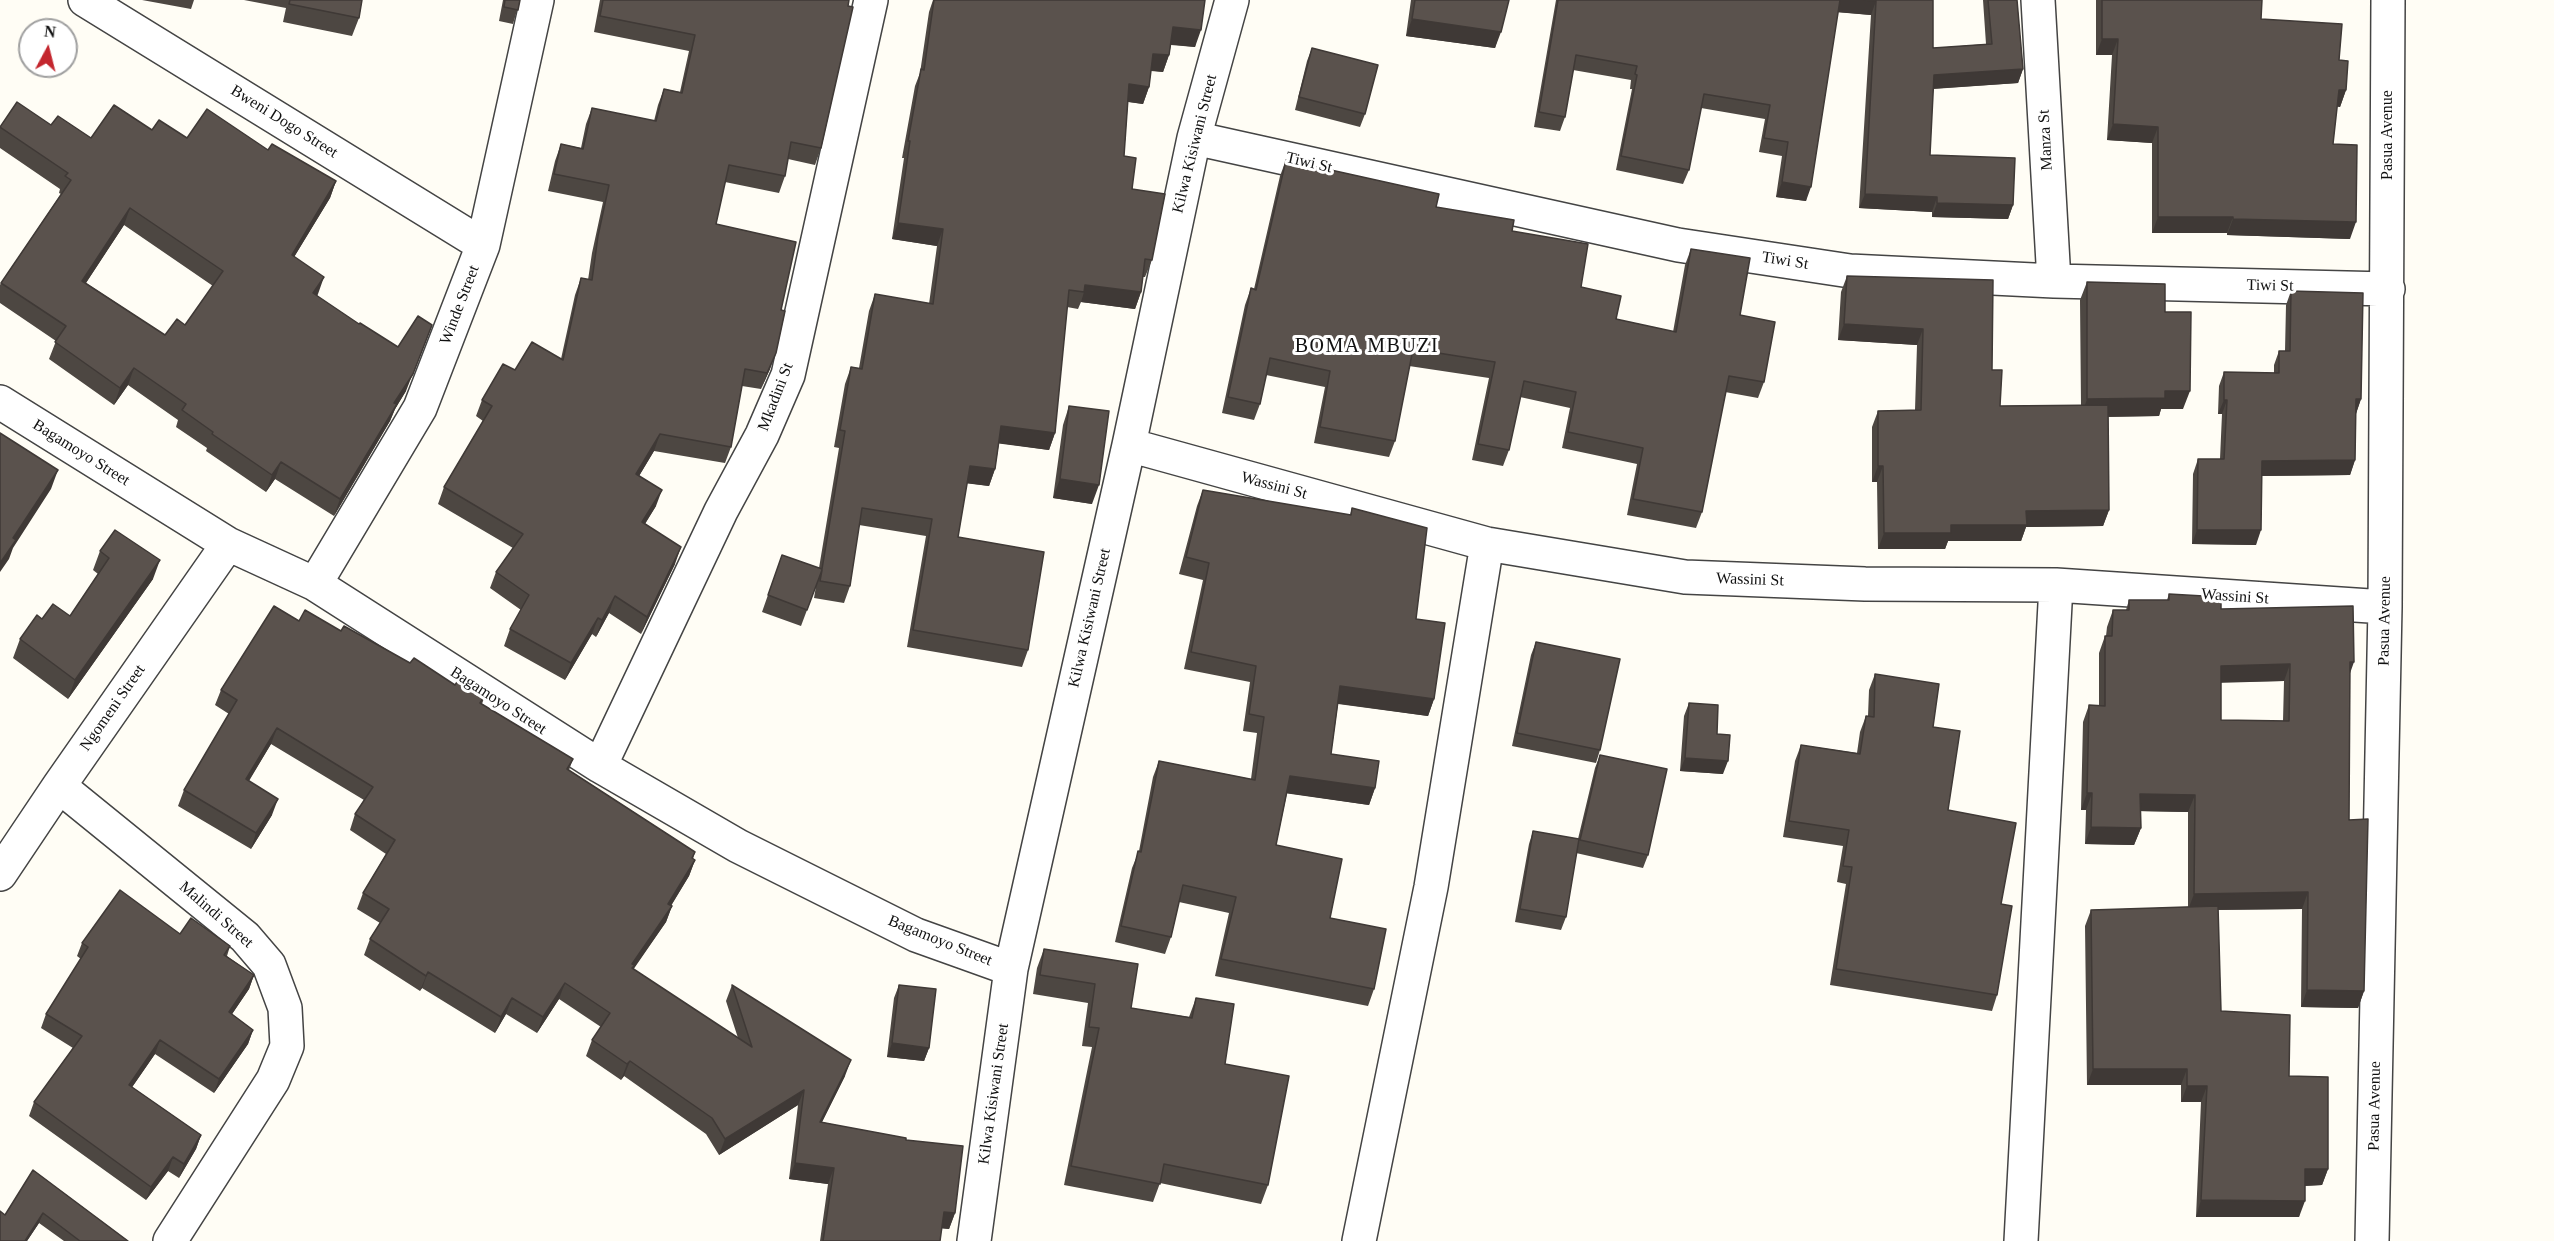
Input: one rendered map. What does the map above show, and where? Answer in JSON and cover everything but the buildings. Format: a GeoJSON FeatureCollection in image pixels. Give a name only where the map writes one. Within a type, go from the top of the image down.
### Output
{"type":"FeatureCollection","features":[{"type":"Feature","properties":{"kind":"street","name":"Bweni Dogo Street"},"geometry":{"type":"LineString","coordinates":[[85,0],[483,245]]}},
{"type":"Feature","properties":{"kind":"street","name":"Winde Street"},"geometry":{"type":"LineString","coordinates":[[315,584],[420,408],[483,245],[537,0]]}},
{"type":"Feature","properties":{"kind":"street","name":"Mkadini St"},"geometry":{"type":"LineString","coordinates":[[600,766],[721,511],[762,435],[788,375],[872,0]]}},
{"type":"Feature","properties":{"kind":"street","name":"Kilwa Kisiwani Street"},"geometry":{"type":"LineString","coordinates":[[974,1241],[1011,969],[1129,446],[1194,138],[1232,0]]}},
{"type":"Feature","properties":{"kind":"street","name":"Manza St"},"geometry":{"type":"LineString","coordinates":[[2038,0],[2054,281]]}},
{"type":"Feature","properties":{"kind":"street","name":"Pasua Avenue"},"geometry":{"type":"LineString","coordinates":[[2372,1241],[2385,607],[2388,0]]}},
{"type":"Feature","properties":{"kind":"street","name":"Tiwi St"},"geometry":{"type":"LineString","coordinates":[[1194,138],[1678,245],[1850,271],[2054,281],[2388,289]]}},
{"type":"Feature","properties":{"kind":"street","name":"Bagamoyo Street"},"geometry":{"type":"LineString","coordinates":[[0,402],[228,544],[315,584],[600,766],[738,846],[916,935],[1011,969]]}},
{"type":"Feature","properties":{"kind":"street","name":"Wassini St"},"geometry":{"type":"LineString","coordinates":[[1129,446],[1487,544],[1685,577],[1865,584],[2056,585],[2385,607]]}},
{"type":"Feature","properties":{"kind":"street","name":"Ngomeni Street"},"geometry":{"type":"LineString","coordinates":[[0,874],[228,544]]}},
{"type":"Feature","properties":{"kind":"street"},"geometry":{"type":"LineString","coordinates":[[1359,1241],[1431,887],[1487,544]]}},
{"type":"Feature","properties":{"kind":"street"},"geometry":{"type":"LineString","coordinates":[[2021,1241],[2056,585]]}},
{"type":"Feature","properties":{"kind":"street","name":"Malindi Street"},"geometry":{"type":"LineString","coordinates":[[59,786],[245,937],[269,965],[285,1008],[287,1046],[273,1080],[170,1241]]}},
{"type":"Feature","properties":{"kind":"district","name":"BOMA MBUZI"},"geometry":{"type":"Point","coordinates":[1367,347]}}]}
